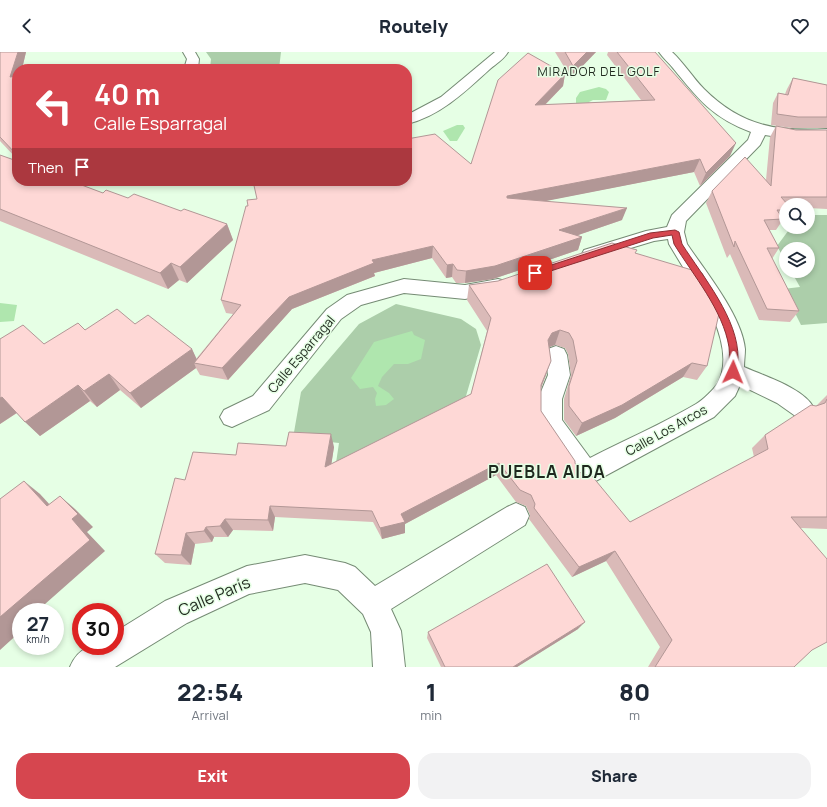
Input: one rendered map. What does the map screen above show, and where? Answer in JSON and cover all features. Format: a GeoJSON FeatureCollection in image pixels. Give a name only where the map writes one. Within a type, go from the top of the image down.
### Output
{"type":"FeatureCollection","features":[{"type":"Feature","properties":{"kind":"street"},"geometry":{"type":"LineString","coordinates":[[189,52],[193,59],[192,64]]}},
{"type":"Feature","properties":{"kind":"street"},"geometry":{"type":"LineString","coordinates":[[412,118],[420,116],[437,106],[502,52]]}},
{"type":"Feature","properties":{"kind":"street"},"geometry":{"type":"LineString","coordinates":[[665,52],[699,92],[726,116],[745,126],[759,131],[793,135],[827,134]]}},
{"type":"Feature","properties":{"kind":"street"},"geometry":{"type":"LineString","coordinates":[[575,259],[652,235],[675,232],[678,219],[755,142],[759,131]]}},
{"type":"Feature","properties":{"kind":"street","name":"Calle Los Arcos"},"geometry":{"type":"LineString","coordinates":[[556,355],[559,375],[550,399],[550,424],[585,474],[706,410],[727,389],[733,372],[734,348],[728,326],[722,313],[678,244],[675,232]]}},
{"type":"Feature","properties":{"kind":"street","name":"Calle Esparragal"},"geometry":{"type":"LineString","coordinates":[[232,417],[261,403],[334,314],[354,300],[404,286],[465,292],[496,287],[517,279]]}},
{"type":"Feature","properties":{"kind":"street"},"geometry":{"type":"LineString","coordinates":[[733,372],[785,396],[802,408]]}},
{"type":"Feature","properties":{"kind":"street"},"geometry":{"type":"LineString","coordinates":[[373,604],[516,516]]}},
{"type":"Feature","properties":{"kind":"street","name":"Calle París"},"geometry":{"type":"LineString","coordinates":[[86,667],[176,612],[248,580],[305,569],[345,578],[373,604],[386,631],[389,667]]}},
{"type":"Feature","properties":{"kind":"shaded area"},"geometry":{"type":"Polygon","coordinates":[[[206,52],[281,52],[280,64],[210,64],[211,59],[206,52]]]}},
{"type":"Feature","properties":{"kind":"shaded area"},"geometry":{"type":"Polygon","coordinates":[[[599,87],[606,89],[609,92],[606,100],[593,100],[589,102],[589,105],[576,105],[576,98],[580,92],[599,87]]]}},
{"type":"Feature","properties":{"kind":"shaded area"},"geometry":{"type":"Polygon","coordinates":[[[457,125],[463,125],[465,128],[457,141],[450,141],[443,131],[457,125]]]}},
{"type":"Feature","properties":{"kind":"shaded area"},"geometry":{"type":"Polygon","coordinates":[[[815,215],[827,215],[827,323],[801,325],[783,289],[800,287],[795,278],[815,278],[815,242],[780,242],[786,234],[815,234],[815,215]]]}},
{"type":"Feature","properties":{"kind":"shaded area"},"geometry":{"type":"Polygon","coordinates":[[[0,303],[17,305],[14,321],[0,322],[0,303]]]}},
{"type":"Feature","properties":{"kind":"shaded area"},"geometry":{"type":"Polygon","coordinates":[[[396,304],[461,319],[476,329],[481,345],[461,413],[336,463],[339,443],[293,438],[301,392],[359,324],[396,304]]]}},
{"type":"Feature","properties":{"kind":"shaded area"},"geometry":{"type":"Polygon","coordinates":[[[412,331],[414,335],[425,340],[421,359],[408,364],[394,364],[382,377],[378,386],[389,393],[394,399],[386,405],[376,406],[375,399],[377,393],[373,387],[360,389],[351,378],[374,342],[412,331]]]}},
{"type":"Feature","properties":{"kind":"building"},"geometry":{"type":"Polygon","coordinates":[[[0,52],[18,52],[14,64],[12,64],[10,77],[12,77],[12,150],[0,137],[0,52]]]}},
{"type":"Feature","properties":{"kind":"building"},"geometry":{"type":"Polygon","coordinates":[[[565,52],[587,52],[573,66],[565,52]]]}},
{"type":"Feature","properties":{"kind":"building"},"geometry":{"type":"Polygon","coordinates":[[[617,52],[655,52],[736,143],[706,173],[700,159],[507,196],[507,198],[627,208],[559,230],[582,237],[495,266],[466,271],[457,270],[453,264],[447,265],[433,246],[372,260],[374,263],[289,297],[222,368],[194,363],[241,305],[221,300],[246,206],[248,206],[247,200],[257,199],[254,186],[412,186],[412,138],[435,134],[471,164],[498,80],[528,53],[565,74],[535,105],[655,100],[617,52]]]}},
{"type":"Feature","properties":{"kind":"building"},"geometry":{"type":"Polygon","coordinates":[[[793,78],[827,85],[827,117],[798,117],[777,114],[778,93],[788,95],[793,78]]]}},
{"type":"Feature","properties":{"kind":"building"},"geometry":{"type":"Polygon","coordinates":[[[776,126],[796,130],[827,130],[827,197],[781,197],[782,198],[779,198],[779,210],[777,210],[779,213],[779,219],[764,220],[779,248],[767,248],[779,272],[779,278],[782,278],[799,311],[767,309],[735,241],[734,247],[712,191],[745,157],[771,186],[776,126]]]}},
{"type":"Feature","properties":{"kind":"building"},"geometry":{"type":"Polygon","coordinates":[[[0,155],[12,159],[12,186],[84,186],[103,193],[106,190],[128,198],[134,194],[181,211],[184,209],[227,224],[180,267],[171,263],[160,273],[0,209],[0,155]]]}},
{"type":"Feature","properties":{"kind":"building"},"geometry":{"type":"Polygon","coordinates":[[[612,243],[637,250],[635,253],[702,273],[721,305],[707,366],[692,363],[622,405],[582,423],[569,406],[569,386],[577,361],[573,340],[569,333],[560,330],[552,333],[548,340],[551,361],[541,385],[541,411],[575,461],[579,472],[592,476],[630,522],[768,449],[765,435],[811,405],[816,406],[825,403],[827,399],[827,517],[791,517],[827,559],[827,642],[812,650],[794,667],[655,667],[672,640],[615,551],[579,567],[534,508],[535,504],[531,495],[520,490],[499,463],[401,514],[405,522],[380,528],[372,511],[270,506],[268,520],[225,519],[220,526],[206,527],[204,531],[186,533],[181,555],[155,554],[175,478],[185,480],[193,452],[236,455],[238,443],[286,446],[289,432],[331,434],[325,467],[471,394],[491,318],[469,285],[498,281],[612,243]]]}},
{"type":"Feature","properties":{"kind":"building"},"geometry":{"type":"Polygon","coordinates":[[[117,309],[135,324],[148,315],[192,349],[130,393],[109,374],[84,391],[78,385],[25,422],[2,397],[0,398],[0,339],[23,325],[44,344],[78,323],[85,330],[117,309]]]}},
{"type":"Feature","properties":{"kind":"building"},"geometry":{"type":"Polygon","coordinates":[[[24,481],[47,506],[60,496],[78,514],[72,519],[90,540],[16,603],[12,603],[12,607],[0,617],[0,499],[24,481]]]}},
{"type":"Feature","properties":{"kind":"building"},"geometry":{"type":"Polygon","coordinates":[[[547,564],[585,622],[513,667],[445,667],[428,632],[547,564]]]}},
{"type":"Feature","properties":{"kind":"district","name":"MIRADOR DEL GOLF"},"geometry":{"type":"Point","coordinates":[599,71]}},
{"type":"Feature","properties":{"kind":"district","name":"PUEBLA AIDA"},"geometry":{"type":"Point","coordinates":[547,471]}},
{"type":"Feature","properties":{"kind":"route"},"geometry":{"type":"LineString","coordinates":[[535,273],[652,235],[675,232],[678,244],[722,313],[728,326],[734,348],[733,372]]}}]}
